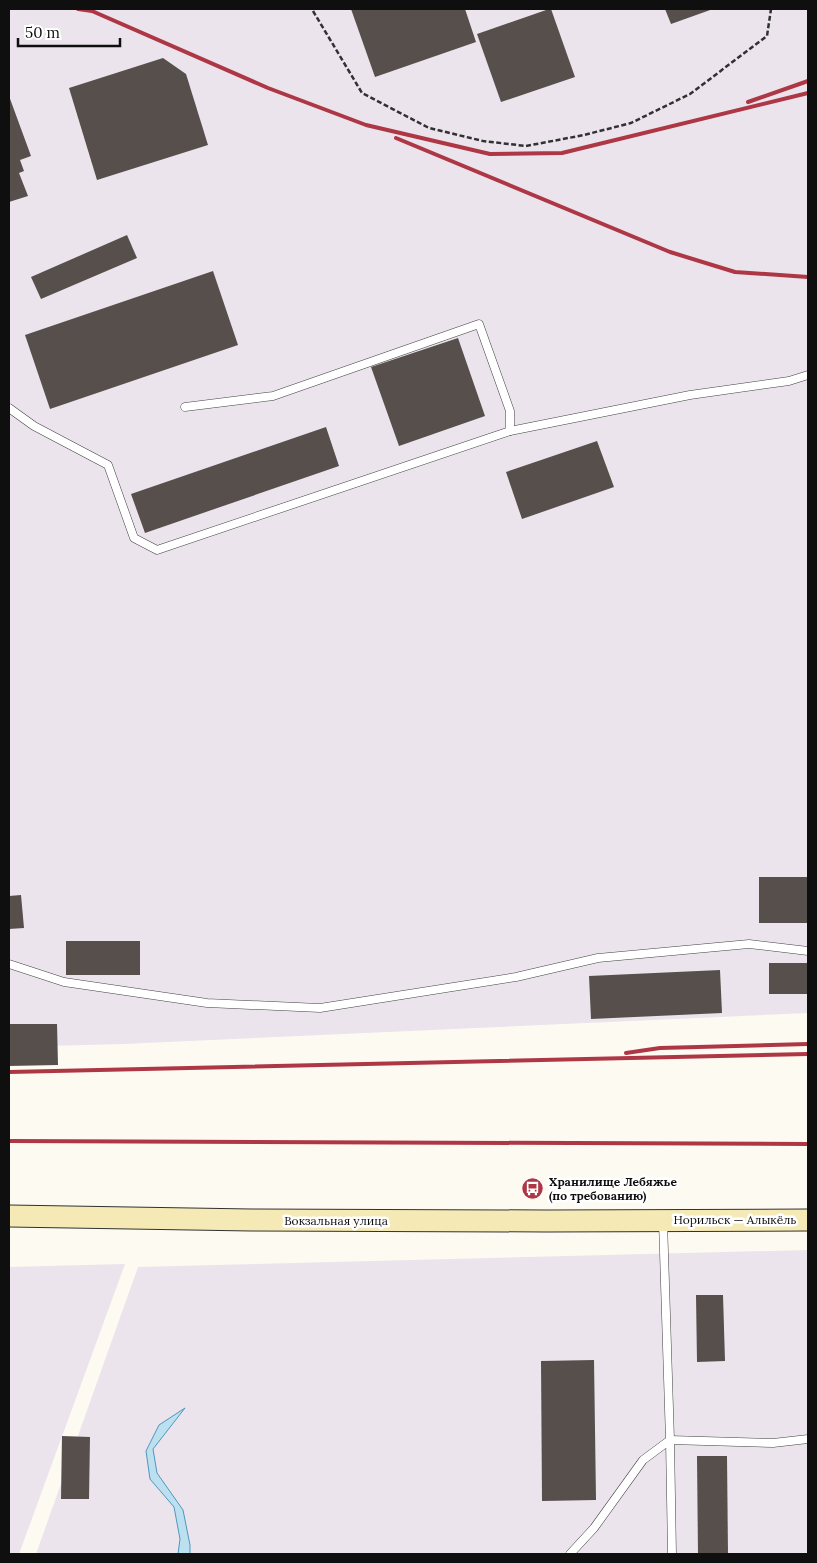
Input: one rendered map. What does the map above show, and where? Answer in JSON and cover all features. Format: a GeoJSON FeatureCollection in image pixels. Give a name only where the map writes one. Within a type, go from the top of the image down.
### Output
{"type":"FeatureCollection","features":[{"type":"Feature","properties":{"kind":"main road","name":"Вокзальная улица"},"geometry":{"type":"LineString","coordinates":[[9,1216],[271,1220],[662,1220]]}},
{"type":"Feature","properties":{"kind":"main road","name":"Норильск — Алыкёль"},"geometry":{"type":"LineString","coordinates":[[662,1220],[808,1220]]}},
{"type":"Feature","properties":{"kind":"lane"},"geometry":{"type":"LineString","coordinates":[[185,407],[273,396],[479,324],[510,411],[510,431]]}},
{"type":"Feature","properties":{"kind":"lane"},"geometry":{"type":"LineString","coordinates":[[9,408],[34,426],[108,465],[134,538],[157,550],[510,431],[690,394],[789,381],[808,375]]}},
{"type":"Feature","properties":{"kind":"lane"},"geometry":{"type":"LineString","coordinates":[[9,964],[64,982],[207,1002],[320,1008],[516,977],[598,958],[749,944],[808,951]]}},
{"type":"Feature","properties":{"kind":"lane"},"geometry":{"type":"LineString","coordinates":[[662,1220],[672,1554]]}},
{"type":"Feature","properties":{"kind":"lane"},"geometry":{"type":"LineString","coordinates":[[570,1554],[594,1528],[643,1460],[670,1440],[773,1443],[808,1440]]}},
{"type":"Feature","properties":{"kind":"path"},"geometry":{"type":"LineString","coordinates":[[313,10],[362,93],[429,128],[483,141],[526,146],[584,136],[632,123],[690,94],[767,36],[771,9]]}},
{"type":"Feature","properties":{"kind":"shaded area"},"geometry":{"type":"Polygon","coordinates":[[[9,9],[808,9],[808,1013],[123,1044],[9,1047],[9,9]]]}},
{"type":"Feature","properties":{"kind":"shaded area"},"geometry":{"type":"Polygon","coordinates":[[[808,1250],[808,1554],[36,1554],[138,1267],[808,1250]]]}},
{"type":"Feature","properties":{"kind":"shaded area"},"geometry":{"type":"Polygon","coordinates":[[[125,1264],[19,1554],[9,1554],[9,1267],[125,1264]]]}},
{"type":"Feature","properties":{"kind":"water"},"geometry":{"type":"Polygon","coordinates":[[[185,1408],[153,1449],[157,1473],[183,1510],[190,1554],[178,1554],[180,1539],[174,1507],[150,1479],[146,1451],[159,1425],[185,1408]]]}},
{"type":"Feature","properties":{"kind":"building"},"geometry":{"type":"Polygon","coordinates":[[[351,9],[465,9],[476,42],[375,77],[351,9]]]}},
{"type":"Feature","properties":{"kind":"building"},"geometry":{"type":"Polygon","coordinates":[[[551,9],[575,77],[501,102],[477,34],[551,9]]]}},
{"type":"Feature","properties":{"kind":"building"},"geometry":{"type":"Polygon","coordinates":[[[665,9],[713,9],[671,24],[665,9]]]}},
{"type":"Feature","properties":{"kind":"building"},"geometry":{"type":"Polygon","coordinates":[[[163,58],[186,74],[208,145],[97,180],[69,88],[163,58]]]}},
{"type":"Feature","properties":{"kind":"building"},"geometry":{"type":"Polygon","coordinates":[[[9,96],[31,156],[20,160],[24,171],[19,173],[28,196],[9,202],[9,96]]]}},
{"type":"Feature","properties":{"kind":"building"},"geometry":{"type":"Polygon","coordinates":[[[127,235],[137,258],[41,299],[31,277],[127,235]]]}},
{"type":"Feature","properties":{"kind":"building"},"geometry":{"type":"Polygon","coordinates":[[[213,271],[238,345],[50,409],[25,335],[213,271]]]}},
{"type":"Feature","properties":{"kind":"building"},"geometry":{"type":"Polygon","coordinates":[[[458,338],[485,416],[399,446],[371,367],[458,338]]]}},
{"type":"Feature","properties":{"kind":"building"},"geometry":{"type":"Polygon","coordinates":[[[326,427],[339,466],[145,533],[131,494],[326,427]]]}},
{"type":"Feature","properties":{"kind":"building"},"geometry":{"type":"Polygon","coordinates":[[[597,441],[614,487],[522,519],[506,472],[597,441]]]}},
{"type":"Feature","properties":{"kind":"building"},"geometry":{"type":"Polygon","coordinates":[[[759,877],[808,877],[808,923],[759,923],[759,877]]]}},
{"type":"Feature","properties":{"kind":"building"},"geometry":{"type":"Polygon","coordinates":[[[21,895],[24,928],[9,929],[9,896],[21,895]]]}},
{"type":"Feature","properties":{"kind":"building"},"geometry":{"type":"Polygon","coordinates":[[[66,941],[140,941],[140,975],[66,975],[66,941]]]}},
{"type":"Feature","properties":{"kind":"building"},"geometry":{"type":"Polygon","coordinates":[[[769,963],[808,963],[808,994],[769,994],[769,963]]]}},
{"type":"Feature","properties":{"kind":"building"},"geometry":{"type":"Polygon","coordinates":[[[720,970],[722,1013],[591,1019],[589,976],[720,970]]]}},
{"type":"Feature","properties":{"kind":"building"},"geometry":{"type":"Polygon","coordinates":[[[9,1024],[57,1024],[58,1065],[9,1066],[9,1024]]]}},
{"type":"Feature","properties":{"kind":"building"},"geometry":{"type":"Polygon","coordinates":[[[696,1295],[723,1295],[725,1361],[697,1362],[696,1295]]]}},
{"type":"Feature","properties":{"kind":"building"},"geometry":{"type":"Polygon","coordinates":[[[594,1360],[596,1500],[542,1501],[541,1361],[594,1360]]]}},
{"type":"Feature","properties":{"kind":"building"},"geometry":{"type":"Polygon","coordinates":[[[62,1436],[90,1437],[89,1499],[61,1499],[62,1436]]]}},
{"type":"Feature","properties":{"kind":"building"},"geometry":{"type":"Polygon","coordinates":[[[697,1456],[727,1456],[728,1554],[698,1554],[697,1456]]]}},
{"type":"Feature","properties":{"kind":"railway"},"geometry":{"type":"LineString","coordinates":[[78,9],[92,11],[268,88],[366,125],[490,154],[562,153],[808,93]]}},
{"type":"Feature","properties":{"kind":"railway"},"geometry":{"type":"LineString","coordinates":[[748,102],[808,81]]}},
{"type":"Feature","properties":{"kind":"railway"},"geometry":{"type":"LineString","coordinates":[[396,138],[670,252],[735,272],[808,277]]}},
{"type":"Feature","properties":{"kind":"railway"},"geometry":{"type":"LineString","coordinates":[[626,1053],[660,1048],[808,1044]]}},
{"type":"Feature","properties":{"kind":"railway"},"geometry":{"type":"LineString","coordinates":[[9,1072],[808,1054]]}},
{"type":"Feature","properties":{"kind":"railway"},"geometry":{"type":"LineString","coordinates":[[9,1141],[808,1144]]}},
{"type":"Feature","properties":{"kind":"place","name":"Хранилище Лебяжье (по требованию)"},"geometry":{"type":"Point","coordinates":[533,1189]}}]}
